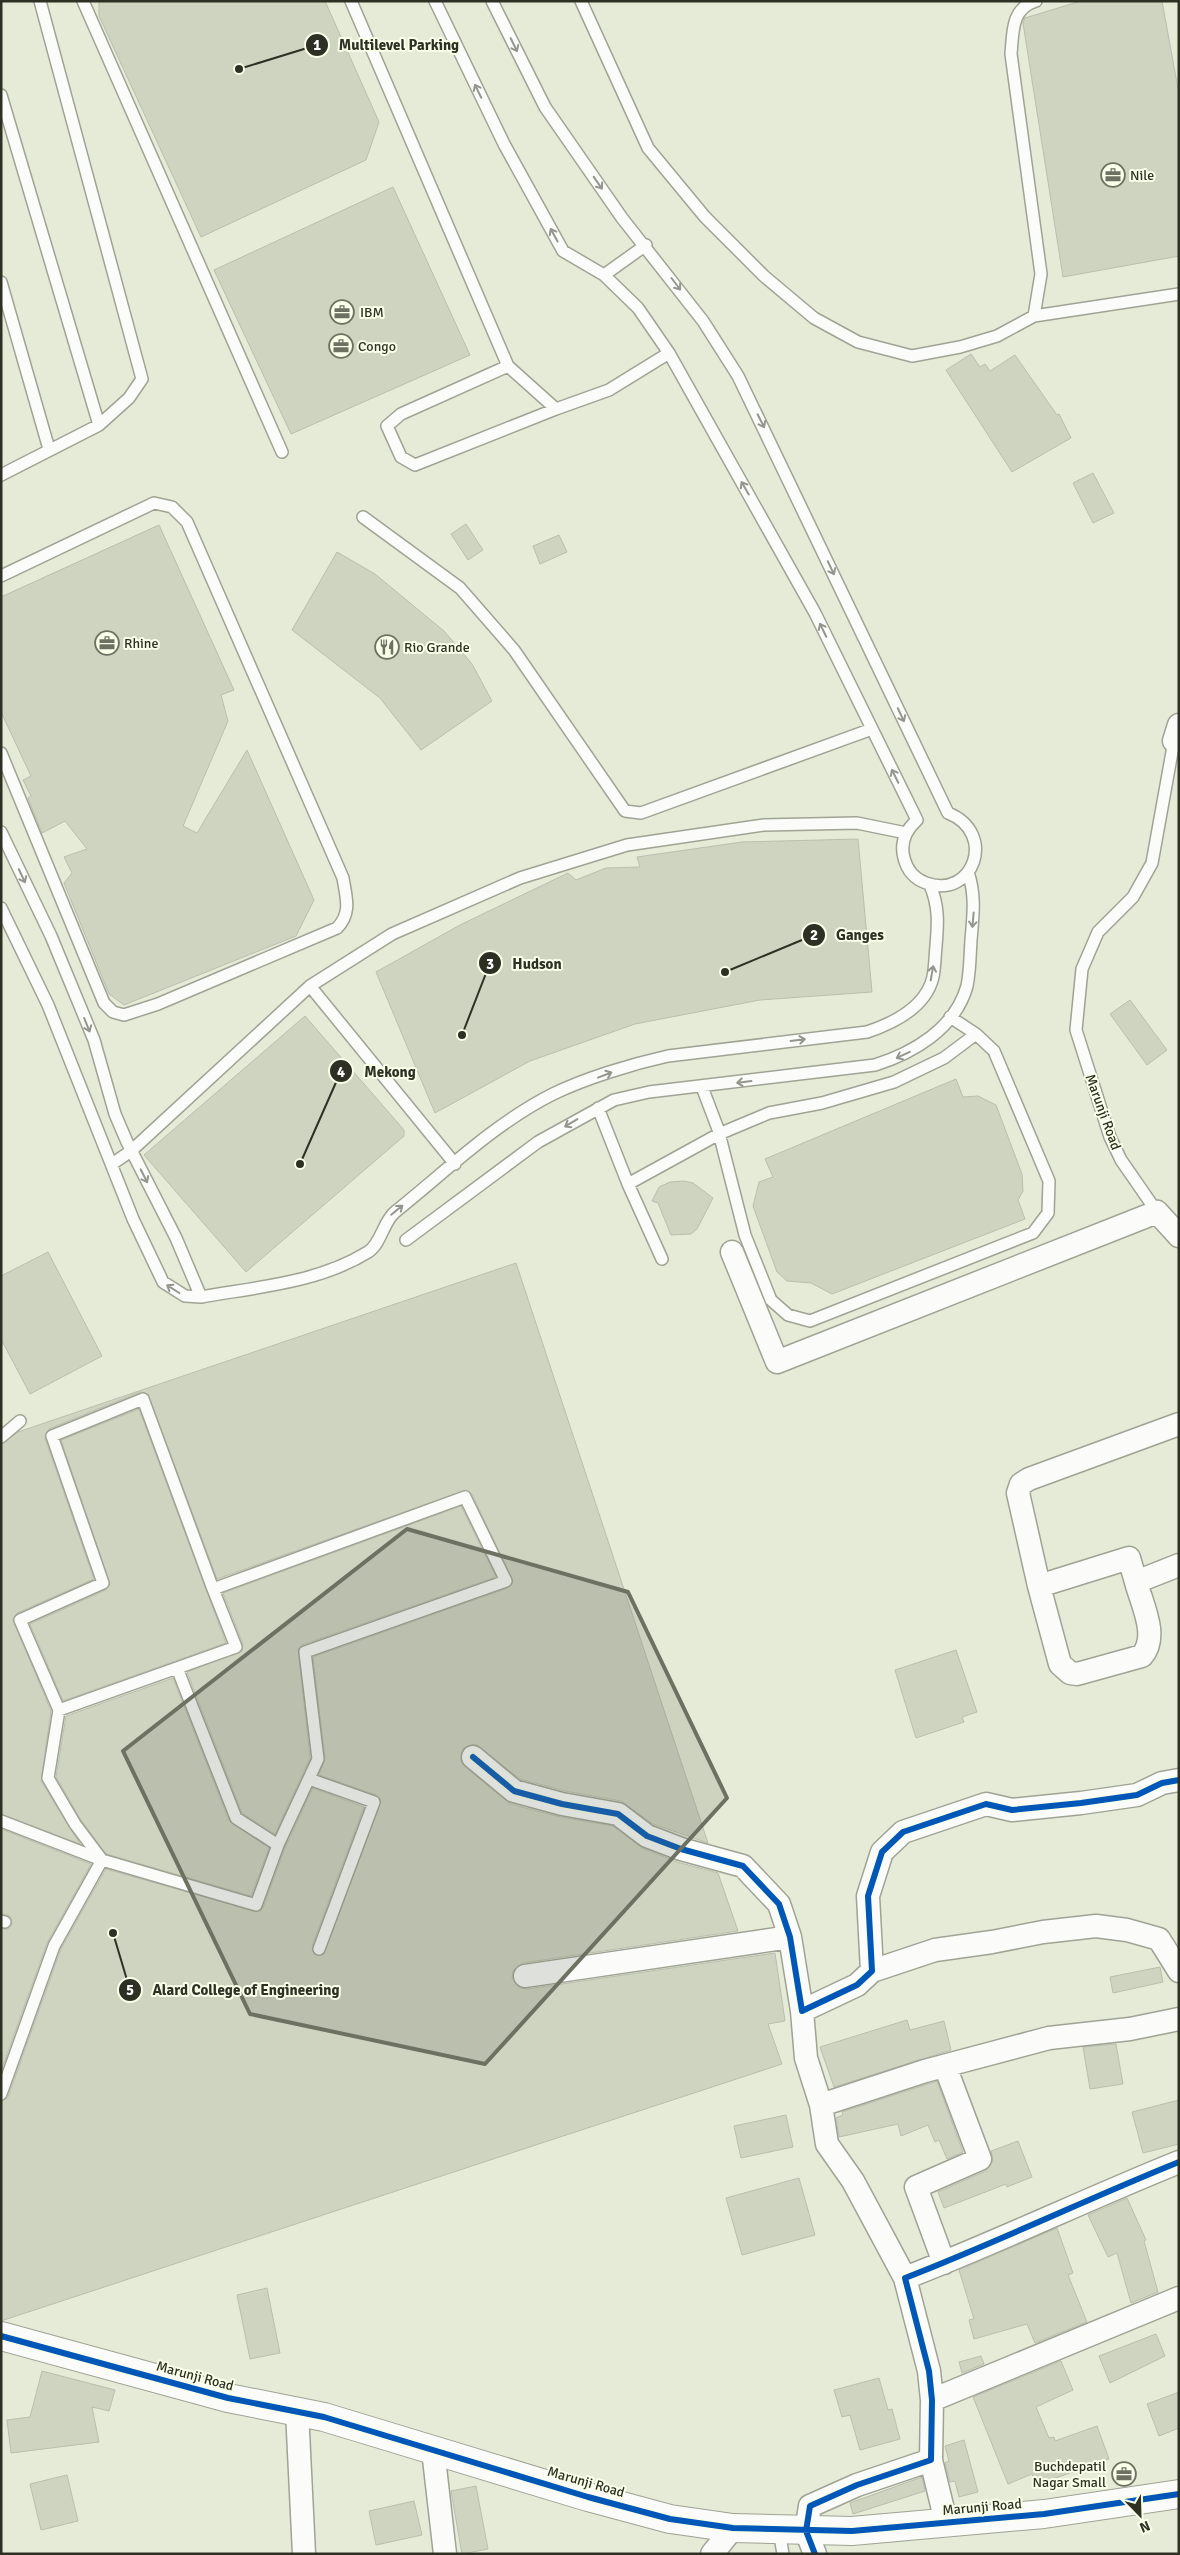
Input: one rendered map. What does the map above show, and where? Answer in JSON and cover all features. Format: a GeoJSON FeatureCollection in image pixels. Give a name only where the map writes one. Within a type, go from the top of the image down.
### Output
{"type":"FeatureCollection","features":[{"type":"Feature","properties":{"kind":"street","name":"Marunji Road"},"geometry":{"type":"LineString","coordinates":[[1157,1212],[1179,1236]]}},
{"type":"Feature","properties":{"kind":"street"},"geometry":{"type":"LineString","coordinates":[[732,1252],[777,1362],[1157,1212]]}},
{"type":"Feature","properties":{"kind":"street"},"geometry":{"type":"LineString","coordinates":[[1039,1586],[1130,1558],[1151,1634],[1148,1649],[1142,1656],[1077,1674],[1070,1674],[1060,1664],[1039,1586],[1018,1493],[1020,1484],[1029,1479],[1179,1424]]}},
{"type":"Feature","properties":{"kind":"street"},"geometry":{"type":"LineString","coordinates":[[1136,1582],[1179,1565]]}},
{"type":"Feature","properties":{"kind":"street"},"geometry":{"type":"LineString","coordinates":[[473,1757],[514,1791],[562,1804],[618,1814],[648,1836],[681,1849],[743,1866],[779,1904],[790,1937],[802,2011],[806,2058],[821,2104],[828,2144],[853,2181],[905,2278],[929,2371],[932,2400],[931,2460],[946,2522]]}},
{"type":"Feature","properties":{"kind":"street"},"geometry":{"type":"LineString","coordinates":[[872,1971],[868,1896],[882,1852],[904,1832],[986,1804],[1012,1810],[1081,1803],[1137,1795],[1162,1783],[1179,1780]]}},
{"type":"Feature","properties":{"kind":"street"},"geometry":{"type":"LineString","coordinates":[[802,2011],[857,1985],[872,1971],[935,1950],[1044,1932],[1096,1926],[1128,1930],[1160,1939],[1179,1971]]}},
{"type":"Feature","properties":{"kind":"street"},"geometry":{"type":"LineString","coordinates":[[524,1976],[790,1937]]}},
{"type":"Feature","properties":{"kind":"street"},"geometry":{"type":"LineString","coordinates":[[821,2104],[945,2066],[1049,2038],[1130,2029],[1179,2020]]}},
{"type":"Feature","properties":{"kind":"street"},"geometry":{"type":"LineString","coordinates":[[944,2263],[916,2187],[980,2159],[945,2066]]}},
{"type":"Feature","properties":{"kind":"street"},"geometry":{"type":"LineString","coordinates":[[905,2278],[1179,2162]]}},
{"type":"Feature","properties":{"kind":"street"},"geometry":{"type":"LineString","coordinates":[[932,2400],[1179,2298]]}},
{"type":"Feature","properties":{"kind":"street","name":"Marunji Road"},"geometry":{"type":"LineString","coordinates":[[1,2336],[228,2398],[324,2417],[670,2519],[733,2528],[781,2542],[810,2543],[852,2531],[1044,2514],[1179,2494]]}},
{"type":"Feature","properties":{"kind":"street"},"geometry":{"type":"LineString","coordinates":[[297,2411],[304,2554]]}},
{"type":"Feature","properties":{"kind":"street"},"geometry":{"type":"LineString","coordinates":[[433,2450],[445,2554]]}},
{"type":"Feature","properties":{"kind":"street"},"geometry":{"type":"LineString","coordinates":[[810,2543],[810,2506],[857,2485],[931,2460]]}},
{"type":"Feature","properties":{"kind":"street"},"geometry":{"type":"LineString","coordinates":[[712,2554],[733,2528]]}},
{"type":"Feature","properties":{"kind":"lane"},"geometry":{"type":"LineString","coordinates":[[1,475],[99,425],[129,398],[142,379],[40,1]]}},
{"type":"Feature","properties":{"kind":"lane"},"geometry":{"type":"LineString","coordinates":[[83,1],[282,452]]}},
{"type":"Feature","properties":{"kind":"lane"},"geometry":{"type":"LineString","coordinates":[[351,1],[508,366],[556,409]]}},
{"type":"Feature","properties":{"kind":"lane"},"geometry":{"type":"LineString","coordinates":[[436,1],[504,144],[563,252],[604,275],[638,308],[669,353],[815,613],[916,820],[906,833],[902,849],[906,864],[916,878],[930,885],[938,886],[955,882],[968,872],[975,858],[976,841],[973,833],[963,820],[948,813],[738,376],[703,321],[646,245],[622,218],[545,107],[492,1]]}},
{"type":"Feature","properties":{"kind":"lane"},"geometry":{"type":"LineString","coordinates":[[581,1],[648,148],[705,217],[764,276],[814,318],[858,342],[912,356],[960,347],[997,336],[1034,316],[1179,294]]}},
{"type":"Feature","properties":{"kind":"lane"},"geometry":{"type":"LineString","coordinates":[[1034,316],[1041,274],[1011,54],[1014,21],[1019,11],[1036,1]]}},
{"type":"Feature","properties":{"kind":"lane"},"geometry":{"type":"LineString","coordinates":[[1,95],[99,425]]}},
{"type":"Feature","properties":{"kind":"lane"},"geometry":{"type":"LineString","coordinates":[[604,275],[646,245]]}},
{"type":"Feature","properties":{"kind":"lane"},"geometry":{"type":"LineString","coordinates":[[1,282],[50,450]]}},
{"type":"Feature","properties":{"kind":"lane"},"geometry":{"type":"LineString","coordinates":[[508,366],[401,414],[387,426],[401,457],[415,465],[609,390],[669,353]]}},
{"type":"Feature","properties":{"kind":"lane"},"geometry":{"type":"LineString","coordinates":[[1,576],[154,503],[172,507],[187,522],[343,878],[348,906],[345,920],[337,928],[158,1004],[124,1015],[113,1012],[104,1003],[1,753]]}},
{"type":"Feature","properties":{"kind":"lane"},"geometry":{"type":"LineString","coordinates":[[363,517],[460,588],[514,650],[625,811],[641,814],[872,729]]}},
{"type":"Feature","properties":{"kind":"lane","name":"Marunji Road"},"geometry":{"type":"LineString","coordinates":[[1157,1212],[1121,1160],[1114,1145],[1085,1064],[1076,1030],[1082,969],[1098,932],[1133,897],[1152,863],[1177,733]]}},
{"type":"Feature","properties":{"kind":"lane"},"geometry":{"type":"LineString","coordinates":[[112,1164],[131,1151],[310,986],[392,934],[520,878],[627,845],[764,825],[857,822],[906,833]]}},
{"type":"Feature","properties":{"kind":"lane"},"geometry":{"type":"LineString","coordinates":[[1,832],[51,936],[90,1031],[115,1114],[131,1151],[176,1238],[201,1296]]}},
{"type":"Feature","properties":{"kind":"lane"},"geometry":{"type":"LineString","coordinates":[[406,1240],[538,1142],[614,1100],[649,1092],[875,1065],[903,1056],[921,1045],[950,1017],[967,986],[974,904],[973,889],[968,872]]}},
{"type":"Feature","properties":{"kind":"lane"},"geometry":{"type":"LineString","coordinates":[[1,908],[48,1005],[134,1219],[163,1282],[185,1296],[201,1296],[290,1282],[338,1268],[370,1250],[389,1216],[500,1127],[553,1094],[637,1063],[668,1056],[868,1032],[889,1025],[916,1004],[933,978],[938,913],[930,885]]}},
{"type":"Feature","properties":{"kind":"lane"},"geometry":{"type":"LineString","coordinates":[[310,986],[455,1164]]}},
{"type":"Feature","properties":{"kind":"lane"},"geometry":{"type":"LineString","coordinates":[[702,1087],[719,1134],[745,1235],[771,1300],[788,1314],[810,1321],[1033,1233],[1048,1213],[1049,1181],[994,1051],[976,1034],[950,1017]]}},
{"type":"Feature","properties":{"kind":"lane"},"geometry":{"type":"LineString","coordinates":[[628,1184],[719,1134],[769,1113],[822,1103],[894,1082],[944,1058],[976,1034]]}},
{"type":"Feature","properties":{"kind":"lane"},"geometry":{"type":"LineString","coordinates":[[598,1108],[628,1184],[662,1259]]}},
{"type":"Feature","properties":{"kind":"lane"},"geometry":{"type":"LineString","coordinates":[[59,1710],[236,1647],[143,1400],[52,1436],[103,1583],[20,1620],[59,1710],[48,1778],[74,1824],[102,1860]]}},
{"type":"Feature","properties":{"kind":"lane"},"geometry":{"type":"LineString","coordinates":[[1,1437],[20,1421]]}},
{"type":"Feature","properties":{"kind":"lane"},"geometry":{"type":"LineString","coordinates":[[1,1822],[102,1860],[256,1905],[278,1845],[318,1759],[305,1652],[506,1582],[465,1497],[213,1589]]}},
{"type":"Feature","properties":{"kind":"lane"},"geometry":{"type":"LineString","coordinates":[[177,1668],[236,1818],[278,1845]]}},
{"type":"Feature","properties":{"kind":"lane"},"geometry":{"type":"LineString","coordinates":[[308,1779],[374,1802],[319,1949]]}},
{"type":"Feature","properties":{"kind":"lane"},"geometry":{"type":"LineString","coordinates":[[1,2094],[54,1946],[102,1860]]}},
{"type":"Feature","properties":{"kind":"highlighted area"},"geometry":{"type":"Polygon","coordinates":[[[407,1529],[628,1592],[727,1798],[485,2064],[250,2014],[123,1751],[407,1529]]]}},
{"type":"Feature","properties":{"kind":"building"},"geometry":{"type":"Polygon","coordinates":[[[99,1],[325,1],[379,122],[366,160],[201,237],[99,16],[99,1]]]}},
{"type":"Feature","properties":{"kind":"building","name":"Nile"},"geometry":{"type":"Polygon","coordinates":[[[1081,1],[1162,1],[1179,94],[1179,256],[1063,277],[1023,23],[1025,18],[1081,1]]]}},
{"type":"Feature","properties":{"kind":"building","name":"IBM"},"geometry":{"type":"Polygon","coordinates":[[[393,187],[470,355],[291,434],[214,270],[393,187]]]}},
{"type":"Feature","properties":{"kind":"building"},"geometry":{"type":"Polygon","coordinates":[[[971,354],[980,367],[985,364],[990,371],[1015,355],[1057,415],[1059,414],[1071,438],[1012,472],[946,370],[971,354]]]}},
{"type":"Feature","properties":{"kind":"building"},"geometry":{"type":"Polygon","coordinates":[[[1093,473],[1114,513],[1093,523],[1073,483],[1093,473]]]}},
{"type":"Feature","properties":{"kind":"building"},"geometry":{"type":"Polygon","coordinates":[[[466,524],[483,550],[468,560],[451,534],[466,524]]]}},
{"type":"Feature","properties":{"kind":"building"},"geometry":{"type":"Polygon","coordinates":[[[159,525],[234,690],[221,695],[228,721],[183,826],[197,833],[247,750],[314,900],[296,936],[124,1005],[109,994],[64,883],[72,873],[64,857],[87,849],[65,821],[42,833],[28,798],[31,796],[23,780],[31,776],[1,712],[1,597],[159,525]]]}},
{"type":"Feature","properties":{"kind":"building"},"geometry":{"type":"Polygon","coordinates":[[[559,535],[567,552],[540,564],[533,546],[559,535]]]}},
{"type":"Feature","properties":{"kind":"building","name":"Rio Grande"},"geometry":{"type":"Polygon","coordinates":[[[337,552],[375,574],[444,631],[472,664],[492,701],[421,750],[380,698],[292,630],[337,552]]]}},
{"type":"Feature","properties":{"kind":"building"},"geometry":{"type":"Polygon","coordinates":[[[858,839],[872,992],[760,1000],[635,1024],[530,1061],[435,1113],[376,972],[460,925],[568,873],[576,880],[606,868],[640,867],[637,857],[742,842],[858,839]]]}},
{"type":"Feature","properties":{"kind":"building"},"geometry":{"type":"Polygon","coordinates":[[[1130,1000],[1167,1050],[1147,1065],[1110,1014],[1130,1000]]]}},
{"type":"Feature","properties":{"kind":"building"},"geometry":{"type":"Polygon","coordinates":[[[305,1016],[404,1130],[404,1136],[246,1272],[144,1155],[305,1016]]]}},
{"type":"Feature","properties":{"kind":"building"},"geometry":{"type":"Polygon","coordinates":[[[956,1079],[963,1097],[978,1096],[996,1105],[1022,1174],[1023,1191],[1018,1200],[1025,1219],[832,1294],[811,1283],[787,1281],[777,1272],[753,1206],[759,1182],[773,1177],[765,1159],[956,1079]]]}},
{"type":"Feature","properties":{"kind":"building"},"geometry":{"type":"Polygon","coordinates":[[[684,1181],[693,1183],[713,1198],[697,1229],[691,1234],[671,1235],[658,1203],[652,1201],[659,1187],[670,1182],[684,1181]]]}},
{"type":"Feature","properties":{"kind":"building"},"geometry":{"type":"Polygon","coordinates":[[[48,1252],[102,1356],[30,1394],[1,1339],[1,1276],[48,1252]]]}},
{"type":"Feature","properties":{"kind":"building"},"geometry":{"type":"Polygon","coordinates":[[[516,1263],[708,1843],[653,1824],[621,1801],[565,1791],[520,1779],[476,1744],[463,1748],[461,1761],[465,1767],[510,1804],[560,1817],[613,1826],[642,1848],[677,1862],[718,1873],[738,1931],[523,1963],[513,1971],[512,1978],[520,1988],[527,1989],[775,1953],[785,2021],[768,2024],[782,2064],[1,2321],[1,2101],[8,2097],[61,1949],[106,1869],[258,1912],[263,1908],[285,1848],[313,1788],[364,1807],[312,1946],[314,1954],[323,1955],[381,1801],[376,1795],[319,1775],[325,1758],[313,1657],[508,1588],[513,1581],[472,1494],[466,1490],[217,1579],[148,1394],[140,1392],[49,1429],[45,1438],[94,1579],[17,1613],[13,1620],[51,1711],[41,1781],[80,1844],[1,1814],[1,1444],[18,1432],[516,1263]]]}},
{"type":"Feature","properties":{"kind":"building"},"geometry":{"type":"Polygon","coordinates":[[[139,1409],[226,1643],[63,1701],[30,1624],[106,1590],[110,1584],[61,1440],[139,1409]]]}},
{"type":"Feature","properties":{"kind":"building"},"geometry":{"type":"Polygon","coordinates":[[[461,1506],[496,1577],[302,1645],[298,1649],[310,1758],[275,1834],[242,1813],[187,1672],[242,1651],[243,1644],[223,1593],[461,1506]]]}},
{"type":"Feature","properties":{"kind":"building"},"geometry":{"type":"Polygon","coordinates":[[[956,1650],[977,1712],[962,1717],[964,1722],[916,1738],[895,1670],[956,1650]]]}},
{"type":"Feature","properties":{"kind":"building"},"geometry":{"type":"Polygon","coordinates":[[[173,1678],[229,1821],[269,1848],[251,1896],[106,1854],[81,1820],[56,1777],[66,1716],[173,1678]]]}},
{"type":"Feature","properties":{"kind":"building"},"geometry":{"type":"Polygon","coordinates":[[[1,1829],[91,1864],[47,1943],[1,2071],[1,1929],[8,1929],[12,1923],[10,1916],[1,1914],[1,1829]]]}},
{"type":"Feature","properties":{"kind":"building"},"geometry":{"type":"Polygon","coordinates":[[[1160,1967],[1163,1982],[1113,1993],[1110,1977],[1160,1967]]]}},
{"type":"Feature","properties":{"kind":"building"},"geometry":{"type":"Polygon","coordinates":[[[907,2020],[910,2030],[944,2021],[951,2050],[834,2087],[820,2047],[907,2020]]]}},
{"type":"Feature","properties":{"kind":"building"},"geometry":{"type":"Polygon","coordinates":[[[1116,2044],[1123,2084],[1090,2089],[1083,2047],[1116,2044]]]}},
{"type":"Feature","properties":{"kind":"building"},"geometry":{"type":"Polygon","coordinates":[[[937,2081],[963,2152],[947,2159],[939,2140],[935,2142],[928,2125],[901,2136],[898,2124],[839,2137],[836,2118],[843,2115],[842,2112],[937,2081]]]}},
{"type":"Feature","properties":{"kind":"building"},"geometry":{"type":"Polygon","coordinates":[[[1179,2100],[1179,2144],[1143,2153],[1132,2112],[1179,2100]]]}},
{"type":"Feature","properties":{"kind":"building"},"geometry":{"type":"Polygon","coordinates":[[[786,2115],[793,2147],[741,2158],[734,2126],[786,2115]]]}},
{"type":"Feature","properties":{"kind":"building"},"geometry":{"type":"Polygon","coordinates":[[[1018,2141],[1032,2177],[1007,2187],[1006,2184],[944,2208],[938,2192],[986,2171],[993,2161],[991,2151],[1018,2141]]]}},
{"type":"Feature","properties":{"kind":"building"},"geometry":{"type":"Polygon","coordinates":[[[799,2178],[815,2235],[742,2255],[726,2198],[799,2178]]]}},
{"type":"Feature","properties":{"kind":"building"},"geometry":{"type":"Polygon","coordinates":[[[1127,2198],[1146,2240],[1144,2241],[1158,2292],[1131,2303],[1117,2253],[1108,2257],[1088,2215],[1127,2198]]]}},
{"type":"Feature","properties":{"kind":"building"},"geometry":{"type":"Polygon","coordinates":[[[1057,2228],[1073,2273],[1068,2275],[1087,2322],[1035,2343],[1027,2324],[974,2339],[969,2320],[974,2319],[959,2270],[1057,2228]]]}},
{"type":"Feature","properties":{"kind":"building"},"geometry":{"type":"Polygon","coordinates":[[[267,2288],[280,2353],[250,2359],[237,2295],[267,2288]]]}},
{"type":"Feature","properties":{"kind":"building"},"geometry":{"type":"Polygon","coordinates":[[[1156,2334],[1165,2356],[1110,2383],[1099,2356],[1156,2334]]]}},
{"type":"Feature","properties":{"kind":"building"},"geometry":{"type":"Polygon","coordinates":[[[981,2356],[984,2364],[962,2373],[959,2362],[981,2356]]]}},
{"type":"Feature","properties":{"kind":"building"},"geometry":{"type":"Polygon","coordinates":[[[1061,2361],[1073,2390],[1036,2407],[1049,2438],[1054,2437],[1055,2441],[1097,2426],[1109,2459],[1036,2485],[1032,2474],[1008,2484],[973,2397],[1061,2361]]]}},
{"type":"Feature","properties":{"kind":"building"},"geometry":{"type":"Polygon","coordinates":[[[42,2371],[115,2390],[109,2411],[92,2407],[99,2442],[11,2453],[7,2420],[30,2417],[42,2371]]]}},
{"type":"Feature","properties":{"kind":"building"},"geometry":{"type":"Polygon","coordinates":[[[879,2378],[888,2410],[892,2409],[900,2439],[860,2450],[850,2415],[842,2417],[834,2390],[879,2378]]]}},
{"type":"Feature","properties":{"kind":"building"},"geometry":{"type":"Polygon","coordinates":[[[1179,2392],[1179,2428],[1159,2436],[1147,2404],[1179,2392]]]}},
{"type":"Feature","properties":{"kind":"building"},"geometry":{"type":"Polygon","coordinates":[[[964,2440],[978,2492],[959,2497],[955,2481],[950,2482],[945,2463],[949,2461],[945,2446],[964,2440]]]}},
{"type":"Feature","properties":{"kind":"building"},"geometry":{"type":"Polygon","coordinates":[[[67,2475],[78,2521],[41,2530],[30,2484],[67,2475]]]}},
{"type":"Feature","properties":{"kind":"building"},"geometry":{"type":"Polygon","coordinates":[[[922,2477],[925,2491],[853,2514],[850,2503],[922,2477]]]}},
{"type":"Feature","properties":{"kind":"building"},"geometry":{"type":"Polygon","coordinates":[[[476,2486],[488,2549],[462,2554],[451,2491],[476,2486]]]}},
{"type":"Feature","properties":{"kind":"building"},"geometry":{"type":"Polygon","coordinates":[[[414,2501],[422,2535],[376,2545],[369,2511],[414,2501]]]}},
{"type":"Feature","properties":{"kind":"cycle path"},"geometry":{"type":"LineString","coordinates":[[473,1757],[514,1791],[562,1804],[618,1814],[647,1836],[681,1849],[743,1866],[779,1904],[790,1937],[802,2011],[857,1985],[872,1971],[868,1896],[882,1852],[903,1832],[986,1804],[1012,1810],[1081,1803],[1137,1795],[1162,1783],[1179,1780]]}},
{"type":"Feature","properties":{"kind":"cycle path"},"geometry":{"type":"LineString","coordinates":[[815,2554],[806,2531],[810,2506],[857,2485],[931,2460],[932,2400],[929,2371],[905,2278],[1179,2162]]}},
{"type":"Feature","properties":{"kind":"cycle path"},"geometry":{"type":"LineString","coordinates":[[1,2336],[228,2398],[324,2417],[588,2497],[670,2519],[733,2528],[852,2531],[1044,2514],[1179,2494]]}},
{"type":"Feature","properties":{"kind":"place","name":"Multilevel Parking"},"geometry":{"type":"Point","coordinates":[239,69]}},
{"type":"Feature","properties":{"kind":"place","name":"Nile"},"geometry":{"type":"Point","coordinates":[1113,175]}},
{"type":"Feature","properties":{"kind":"place","name":"IBM"},"geometry":{"type":"Point","coordinates":[342,312]}},
{"type":"Feature","properties":{"kind":"place","name":"Congo"},"geometry":{"type":"Point","coordinates":[341,346]}},
{"type":"Feature","properties":{"kind":"place","name":"Rhine"},"geometry":{"type":"Point","coordinates":[107,643]}},
{"type":"Feature","properties":{"kind":"place","name":"Rio Grande"},"geometry":{"type":"Point","coordinates":[387,647]}},
{"type":"Feature","properties":{"kind":"place","name":"Ganges"},"geometry":{"type":"Point","coordinates":[725,972]}},
{"type":"Feature","properties":{"kind":"place","name":"Hudson"},"geometry":{"type":"Point","coordinates":[462,1035]}},
{"type":"Feature","properties":{"kind":"place","name":"Mekong"},"geometry":{"type":"Point","coordinates":[300,1164]}},
{"type":"Feature","properties":{"kind":"place","name":"Alard College of Engineering"},"geometry":{"type":"Point","coordinates":[113,1933]}},
{"type":"Feature","properties":{"kind":"place","name":"Buchdepatil Nagar Small"},"geometry":{"type":"Point","coordinates":[1124,2474]}}]}
